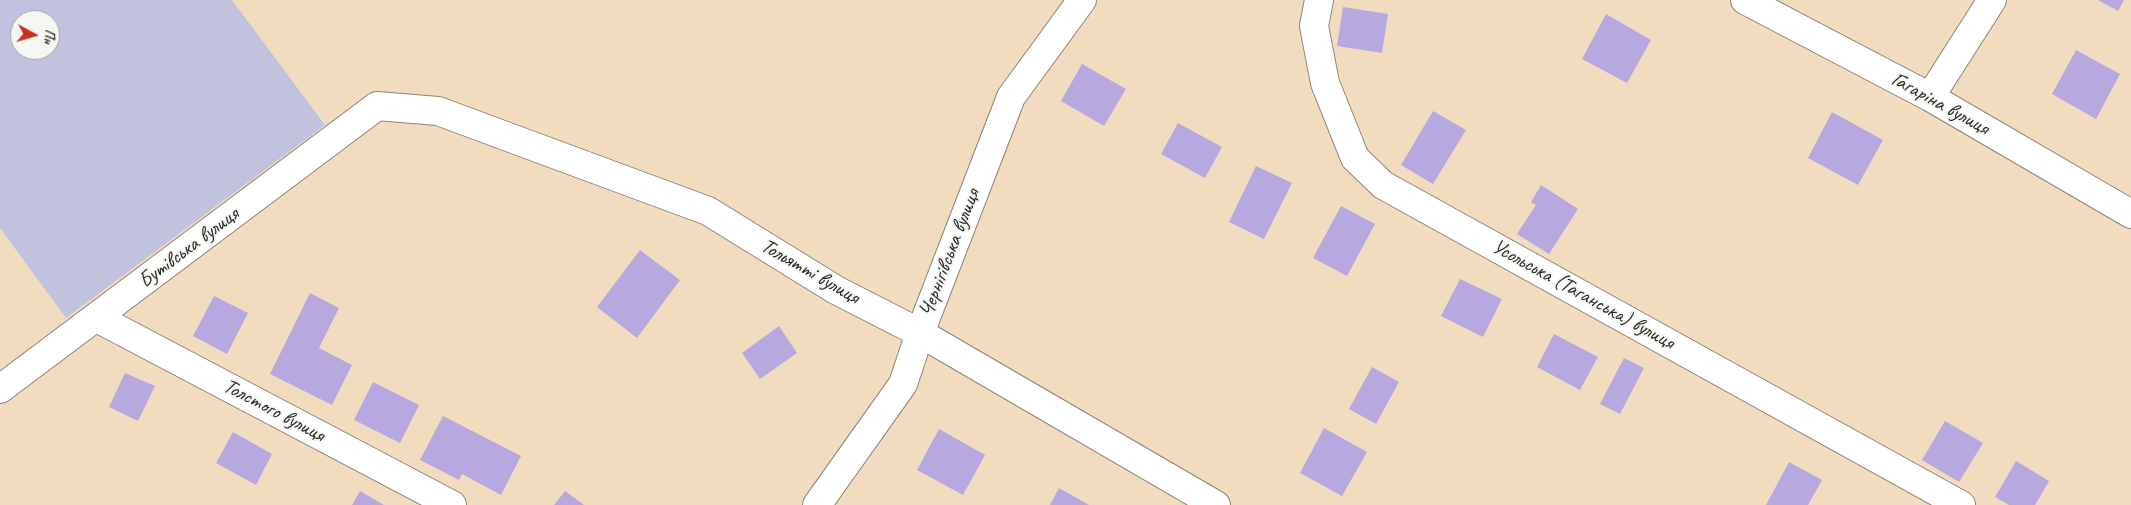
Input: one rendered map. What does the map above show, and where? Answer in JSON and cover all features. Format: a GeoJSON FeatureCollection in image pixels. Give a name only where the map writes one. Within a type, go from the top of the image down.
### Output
{"type":"FeatureCollection","features":[{"type":"Feature","properties":{"kind":"street","name":"Чернігівська вулиця"},"geometry":{"type":"LineString","coordinates":[[817,505],[903,384],[920,333],[1010,97],[1082,0]]}},
{"type":"Feature","properties":{"kind":"street","name":"Усольська (Таганська) вулиця"},"geometry":{"type":"LineString","coordinates":[[1319,0],[1314,26],[1325,84],[1355,158],[1383,185],[1961,505]]}},
{"type":"Feature","properties":{"kind":"street","name":"Гагаріна вулиця"},"geometry":{"type":"LineString","coordinates":[[1745,0],[1930,97],[2131,214]]}},
{"type":"Feature","properties":{"kind":"street"},"geometry":{"type":"LineString","coordinates":[[1930,97],[1992,0]]}},
{"type":"Feature","properties":{"kind":"street","name":"Тольятті вулиця"},"geometry":{"type":"LineString","coordinates":[[377,106],[438,112],[708,211],[836,290],[920,333],[1216,505]]}},
{"type":"Feature","properties":{"kind":"street","name":"Бутівська вулиця"},"geometry":{"type":"LineString","coordinates":[[0,389],[377,106]]}},
{"type":"Feature","properties":{"kind":"street","name":"Толстого вулиця"},"geometry":{"type":"LineString","coordinates":[[97,318],[452,505]]}},
{"type":"Feature","properties":{"kind":"shaded area"},"geometry":{"type":"Polygon","coordinates":[[[0,0],[232,0],[325,125],[66,318],[0,228],[0,0]]]}},
{"type":"Feature","properties":{"kind":"building"},"geometry":{"type":"Polygon","coordinates":[[[2098,0],[2124,0],[2118,11],[2098,0]]]}},
{"type":"Feature","properties":{"kind":"building"},"geometry":{"type":"Polygon","coordinates":[[[1343,7],[1388,14],[1382,53],[1337,46],[1343,7]]]}},
{"type":"Feature","properties":{"kind":"building"},"geometry":{"type":"Polygon","coordinates":[[[1606,14],[1651,40],[1627,83],[1582,59],[1606,14]]]}},
{"type":"Feature","properties":{"kind":"building"},"geometry":{"type":"Polygon","coordinates":[[[2076,50],[2120,74],[2096,119],[2052,94],[2076,50]]]}},
{"type":"Feature","properties":{"kind":"building"},"geometry":{"type":"Polygon","coordinates":[[[1082,64],[1126,89],[1104,126],[1061,101],[1082,64]]]}},
{"type":"Feature","properties":{"kind":"building"},"geometry":{"type":"Polygon","coordinates":[[[1433,111],[1466,130],[1433,184],[1401,165],[1433,111]]]}},
{"type":"Feature","properties":{"kind":"building"},"geometry":{"type":"Polygon","coordinates":[[[1832,112],[1883,140],[1858,185],[1808,158],[1832,112]]]}},
{"type":"Feature","properties":{"kind":"building"},"geometry":{"type":"Polygon","coordinates":[[[1178,123],[1222,147],[1205,178],[1161,154],[1178,123]]]}},
{"type":"Feature","properties":{"kind":"building"},"geometry":{"type":"Polygon","coordinates":[[[1256,166],[1292,183],[1264,239],[1229,222],[1256,166]]]}},
{"type":"Feature","properties":{"kind":"building"},"geometry":{"type":"Polygon","coordinates":[[[1541,185],[1578,209],[1549,254],[1517,234],[1536,205],[1531,202],[1541,185]]]}},
{"type":"Feature","properties":{"kind":"building"},"geometry":{"type":"Polygon","coordinates":[[[1341,206],[1375,224],[1347,276],[1313,258],[1341,206]]]}},
{"type":"Feature","properties":{"kind":"building"},"geometry":{"type":"Polygon","coordinates":[[[640,250],[680,280],[637,338],[597,307],[640,250]]]}},
{"type":"Feature","properties":{"kind":"building"},"geometry":{"type":"Polygon","coordinates":[[[1460,279],[1502,299],[1483,337],[1441,316],[1460,279]]]}},
{"type":"Feature","properties":{"kind":"building"},"geometry":{"type":"Polygon","coordinates":[[[310,293],[339,308],[319,348],[352,365],[332,405],[270,374],[310,293]]]}},
{"type":"Feature","properties":{"kind":"building"},"geometry":{"type":"Polygon","coordinates":[[[214,296],[248,313],[227,354],[193,336],[214,296]]]}},
{"type":"Feature","properties":{"kind":"building"},"geometry":{"type":"Polygon","coordinates":[[[779,326],[797,353],[760,379],[742,353],[779,326]]]}},
{"type":"Feature","properties":{"kind":"building"},"geometry":{"type":"Polygon","coordinates":[[[1554,334],[1598,357],[1580,390],[1537,367],[1554,334]]]}},
{"type":"Feature","properties":{"kind":"building"},"geometry":{"type":"Polygon","coordinates":[[[1624,358],[1644,368],[1620,414],[1600,404],[1624,358]]]}},
{"type":"Feature","properties":{"kind":"building"},"geometry":{"type":"Polygon","coordinates":[[[1372,367],[1399,382],[1376,424],[1349,409],[1372,367]]]}},
{"type":"Feature","properties":{"kind":"building"},"geometry":{"type":"Polygon","coordinates":[[[125,373],[155,386],[138,421],[109,407],[125,373]]]}},
{"type":"Feature","properties":{"kind":"building"},"geometry":{"type":"Polygon","coordinates":[[[373,382],[419,405],[400,443],[354,420],[373,382]]]}},
{"type":"Feature","properties":{"kind":"building"},"geometry":{"type":"Polygon","coordinates":[[[443,416],[521,456],[501,495],[462,474],[459,480],[420,460],[443,416]]]}},
{"type":"Feature","properties":{"kind":"building"},"geometry":{"type":"Polygon","coordinates":[[[1945,421],[1983,443],[1959,482],[1922,460],[1945,421]]]}},
{"type":"Feature","properties":{"kind":"building"},"geometry":{"type":"Polygon","coordinates":[[[1324,428],[1367,452],[1342,496],[1300,473],[1324,428]]]}},
{"type":"Feature","properties":{"kind":"building"},"geometry":{"type":"Polygon","coordinates":[[[939,429],[985,455],[963,495],[917,470],[939,429]]]}},
{"type":"Feature","properties":{"kind":"building"},"geometry":{"type":"Polygon","coordinates":[[[233,432],[272,454],[256,485],[216,463],[233,432]]]}},
{"type":"Feature","properties":{"kind":"building"},"geometry":{"type":"Polygon","coordinates":[[[2016,461],[2049,481],[2035,505],[2009,505],[1995,497],[2016,461]]]}},
{"type":"Feature","properties":{"kind":"building"},"geometry":{"type":"Polygon","coordinates":[[[1789,462],[1822,480],[1808,505],[1766,505],[1789,462]]]}},
{"type":"Feature","properties":{"kind":"building"},"geometry":{"type":"Polygon","coordinates":[[[1059,488],[1089,505],[1050,505],[1059,488]]]}},
{"type":"Feature","properties":{"kind":"building"},"geometry":{"type":"Polygon","coordinates":[[[360,491],[384,505],[352,505],[360,491]]]}},
{"type":"Feature","properties":{"kind":"building"},"geometry":{"type":"Polygon","coordinates":[[[565,491],[584,505],[554,505],[565,491]]]}}]}
